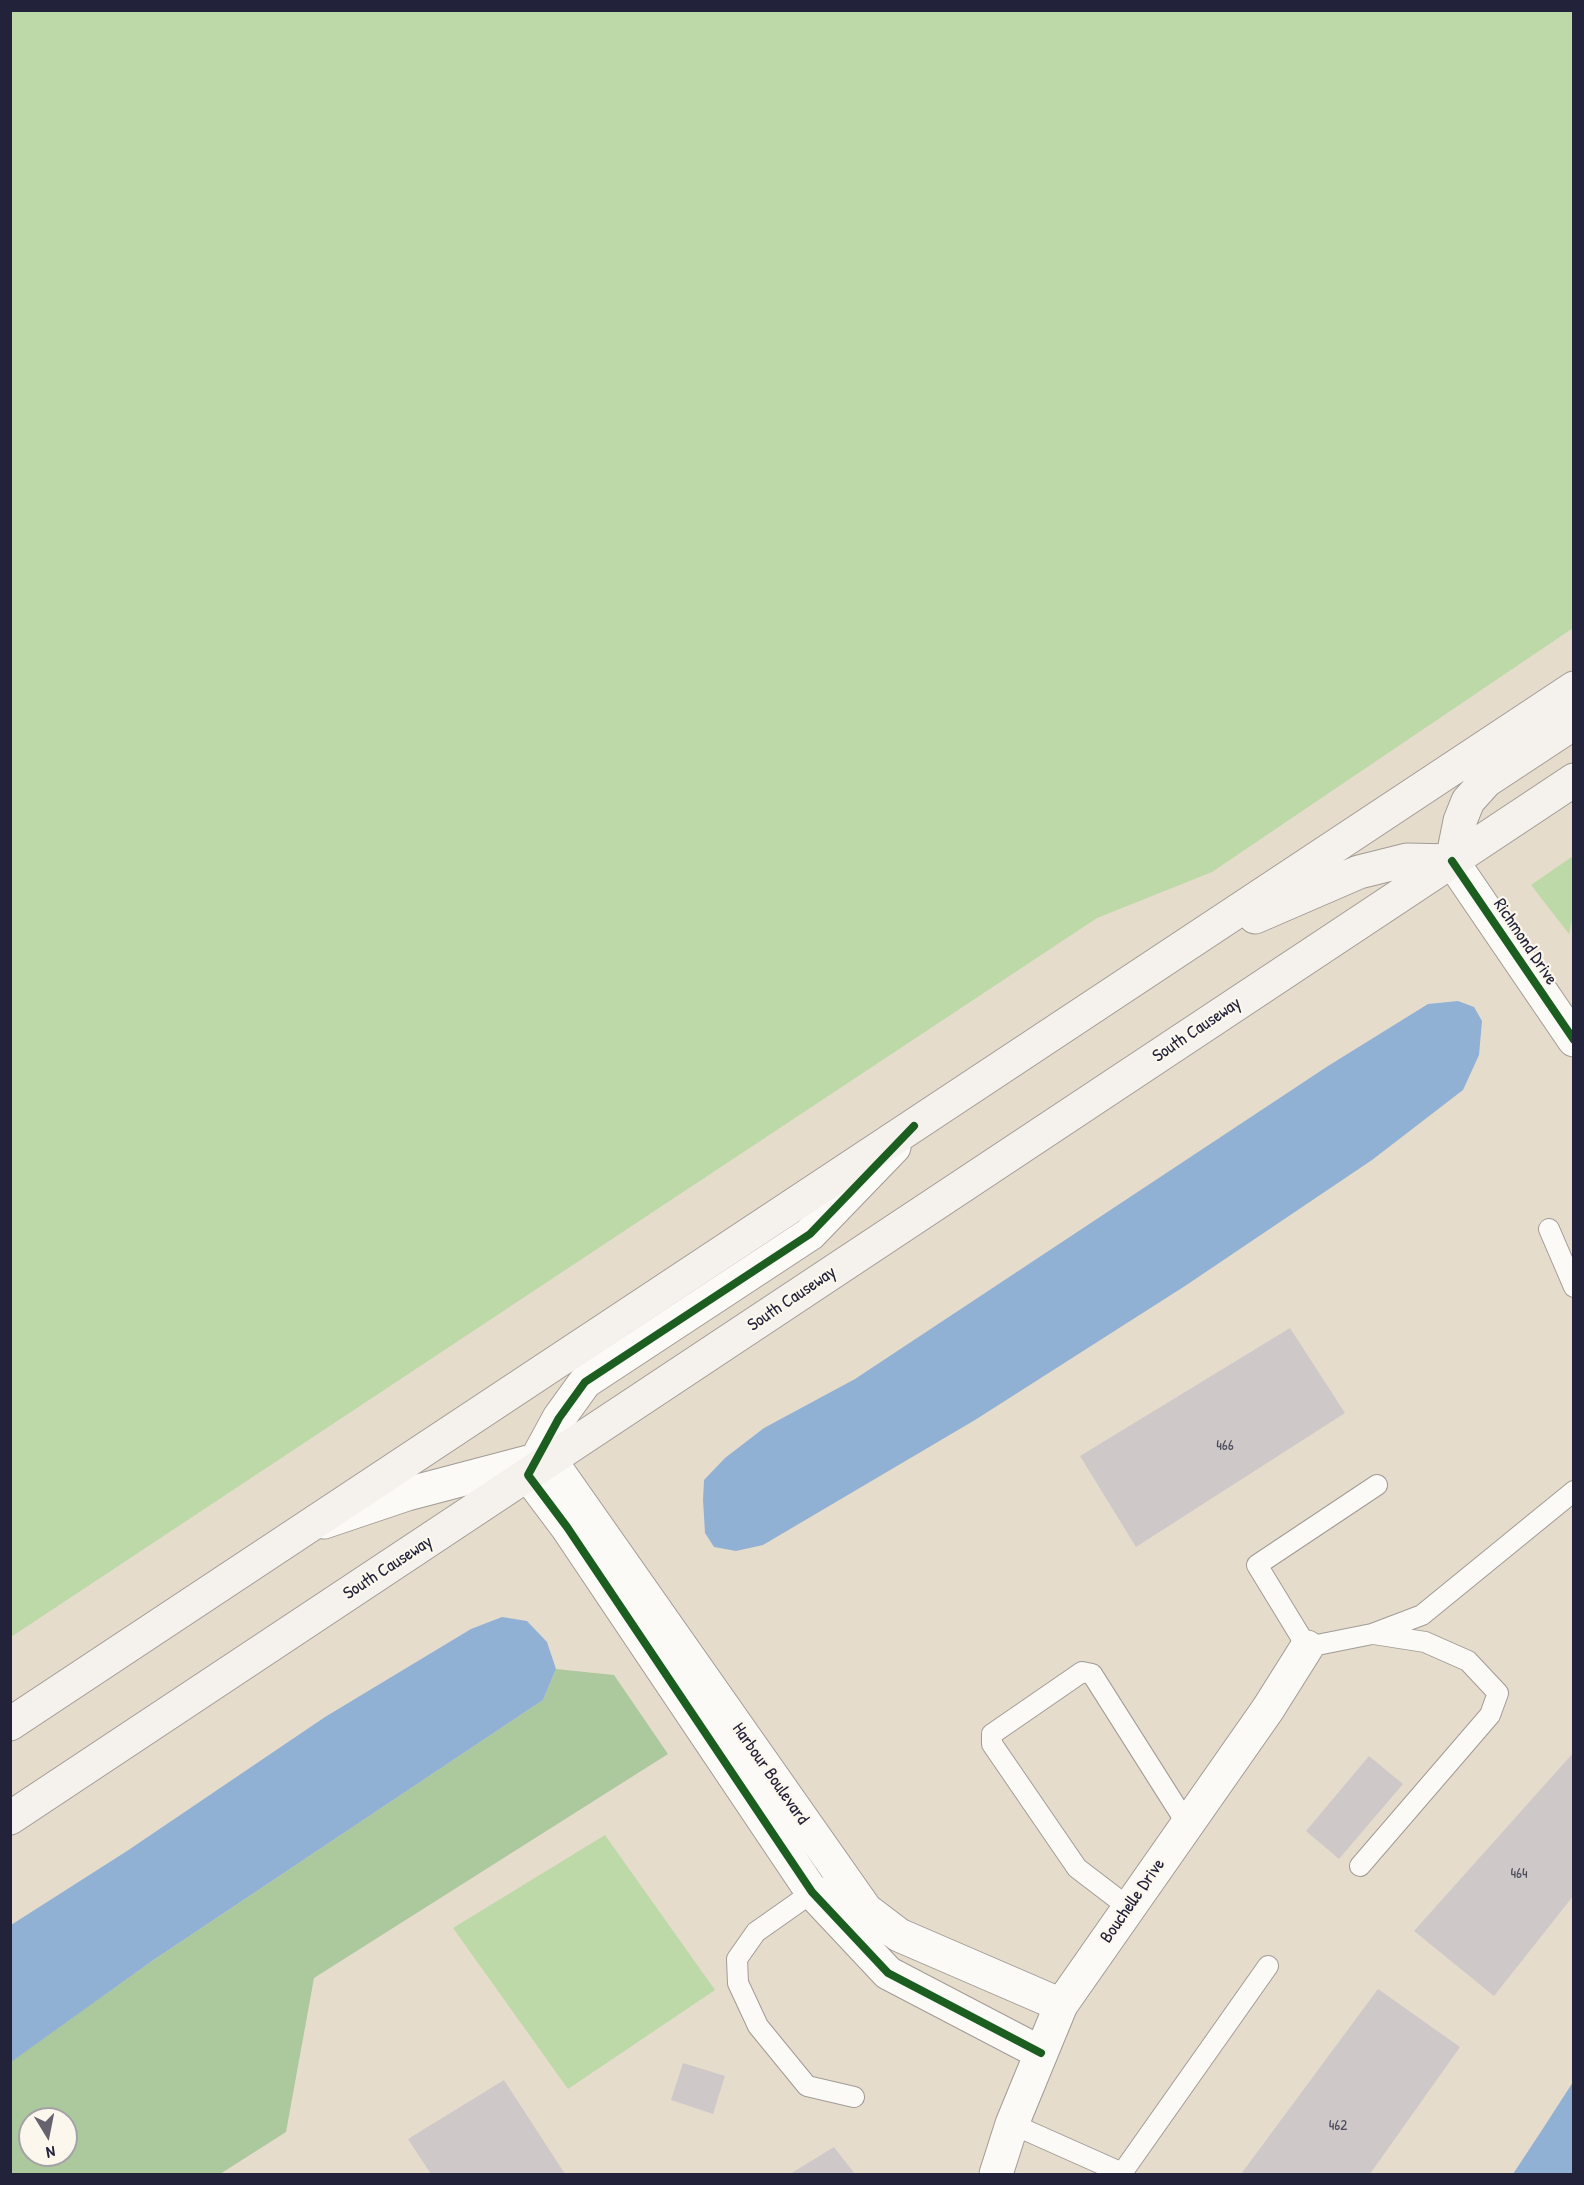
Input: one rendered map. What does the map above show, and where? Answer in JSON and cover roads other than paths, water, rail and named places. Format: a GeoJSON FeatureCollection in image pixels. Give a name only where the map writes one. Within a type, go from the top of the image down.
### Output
{"type":"FeatureCollection","features":[{"type":"Feature","properties":{"kind":"main road"},"geometry":{"type":"LineString","coordinates":[[10,1724],[1574,688]]}},
{"type":"Feature","properties":{"kind":"main road"},"geometry":{"type":"LineString","coordinates":[[1175,952],[1359,872],[1407,860],[1452,861],[1460,821],[1468,801],[1486,781],[1574,723]]}},
{"type":"Feature","properties":{"kind":"main road","name":"South Causeway"},"geometry":{"type":"LineString","coordinates":[[10,1818],[538,1465],[1574,780]]}},
{"type":"Feature","properties":{"kind":"street","name":"Richmond Drive"},"geometry":{"type":"LineString","coordinates":[[1452,861],[1574,1040]]}},
{"type":"Feature","properties":{"kind":"street"},"geometry":{"type":"LineString","coordinates":[[914,1126],[810,1234],[585,1382],[559,1418],[538,1465],[567,1527],[812,1892],[888,1973],[1041,2053]]}},
{"type":"Feature","properties":{"kind":"street"},"geometry":{"type":"LineString","coordinates":[[306,1528],[407,1494],[538,1465]]}},
{"type":"Feature","properties":{"kind":"street","name":"Harbour Boulevard"},"geometry":{"type":"LineString","coordinates":[[538,1465],[866,1910],[898,1935],[1061,2005]]}},
{"type":"Feature","properties":{"kind":"street","name":"Bouchelle Drive"},"geometry":{"type":"LineString","coordinates":[[996,2175],[1011,2124],[1061,2005],[1128,1906],[1268,1709],[1307,1647]]}},
{"type":"Feature","properties":{"kind":"lane"},"geometry":{"type":"LineString","coordinates":[[1549,1229],[1574,1287]]}},
{"type":"Feature","properties":{"kind":"lane"},"geometry":{"type":"LineString","coordinates":[[1377,1485],[1257,1564],[1307,1647],[1372,1634],[1422,1615],[1574,1491]]}},
{"type":"Feature","properties":{"kind":"lane"},"geometry":{"type":"LineString","coordinates":[[1360,1866],[1490,1714],[1498,1693],[1468,1661],[1425,1642],[1372,1634]]}},
{"type":"Feature","properties":{"kind":"lane"},"geometry":{"type":"LineString","coordinates":[[1128,1906],[1077,1868],[992,1744],[992,1734],[1082,1672],[1092,1674],[1187,1824]]}},
{"type":"Feature","properties":{"kind":"lane"},"geometry":{"type":"LineString","coordinates":[[839,1873],[756,1932],[737,1959],[738,1983],[758,2026],[807,2086],[854,2097]]}},
{"type":"Feature","properties":{"kind":"lane"},"geometry":{"type":"LineString","coordinates":[[1011,2124],[1123,2174],[1268,1966]]}},
{"type":"Feature","properties":{"kind":"water"},"geometry":{"type":"Polygon","coordinates":[[[1458,1001],[1474,1007],[1482,1021],[1479,1055],[1463,1090],[1372,1160],[1185,1286],[975,1420],[763,1545],[736,1551],[714,1547],[705,1533],[704,1480],[725,1458],[764,1428],[855,1379],[1328,1066],[1428,1004],[1458,1001]]]}},
{"type":"Feature","properties":{"kind":"water"},"geometry":{"type":"Polygon","coordinates":[[[502,1617],[527,1621],[547,1642],[556,1669],[543,1700],[152,1961],[11,2062],[11,1925],[127,1851],[325,1717],[471,1629],[502,1617]]]}},
{"type":"Feature","properties":{"kind":"water"},"geometry":{"type":"Polygon","coordinates":[[[1573,2082],[1573,2174],[1513,2174],[1542,2130],[1573,2082]]]}}]}
